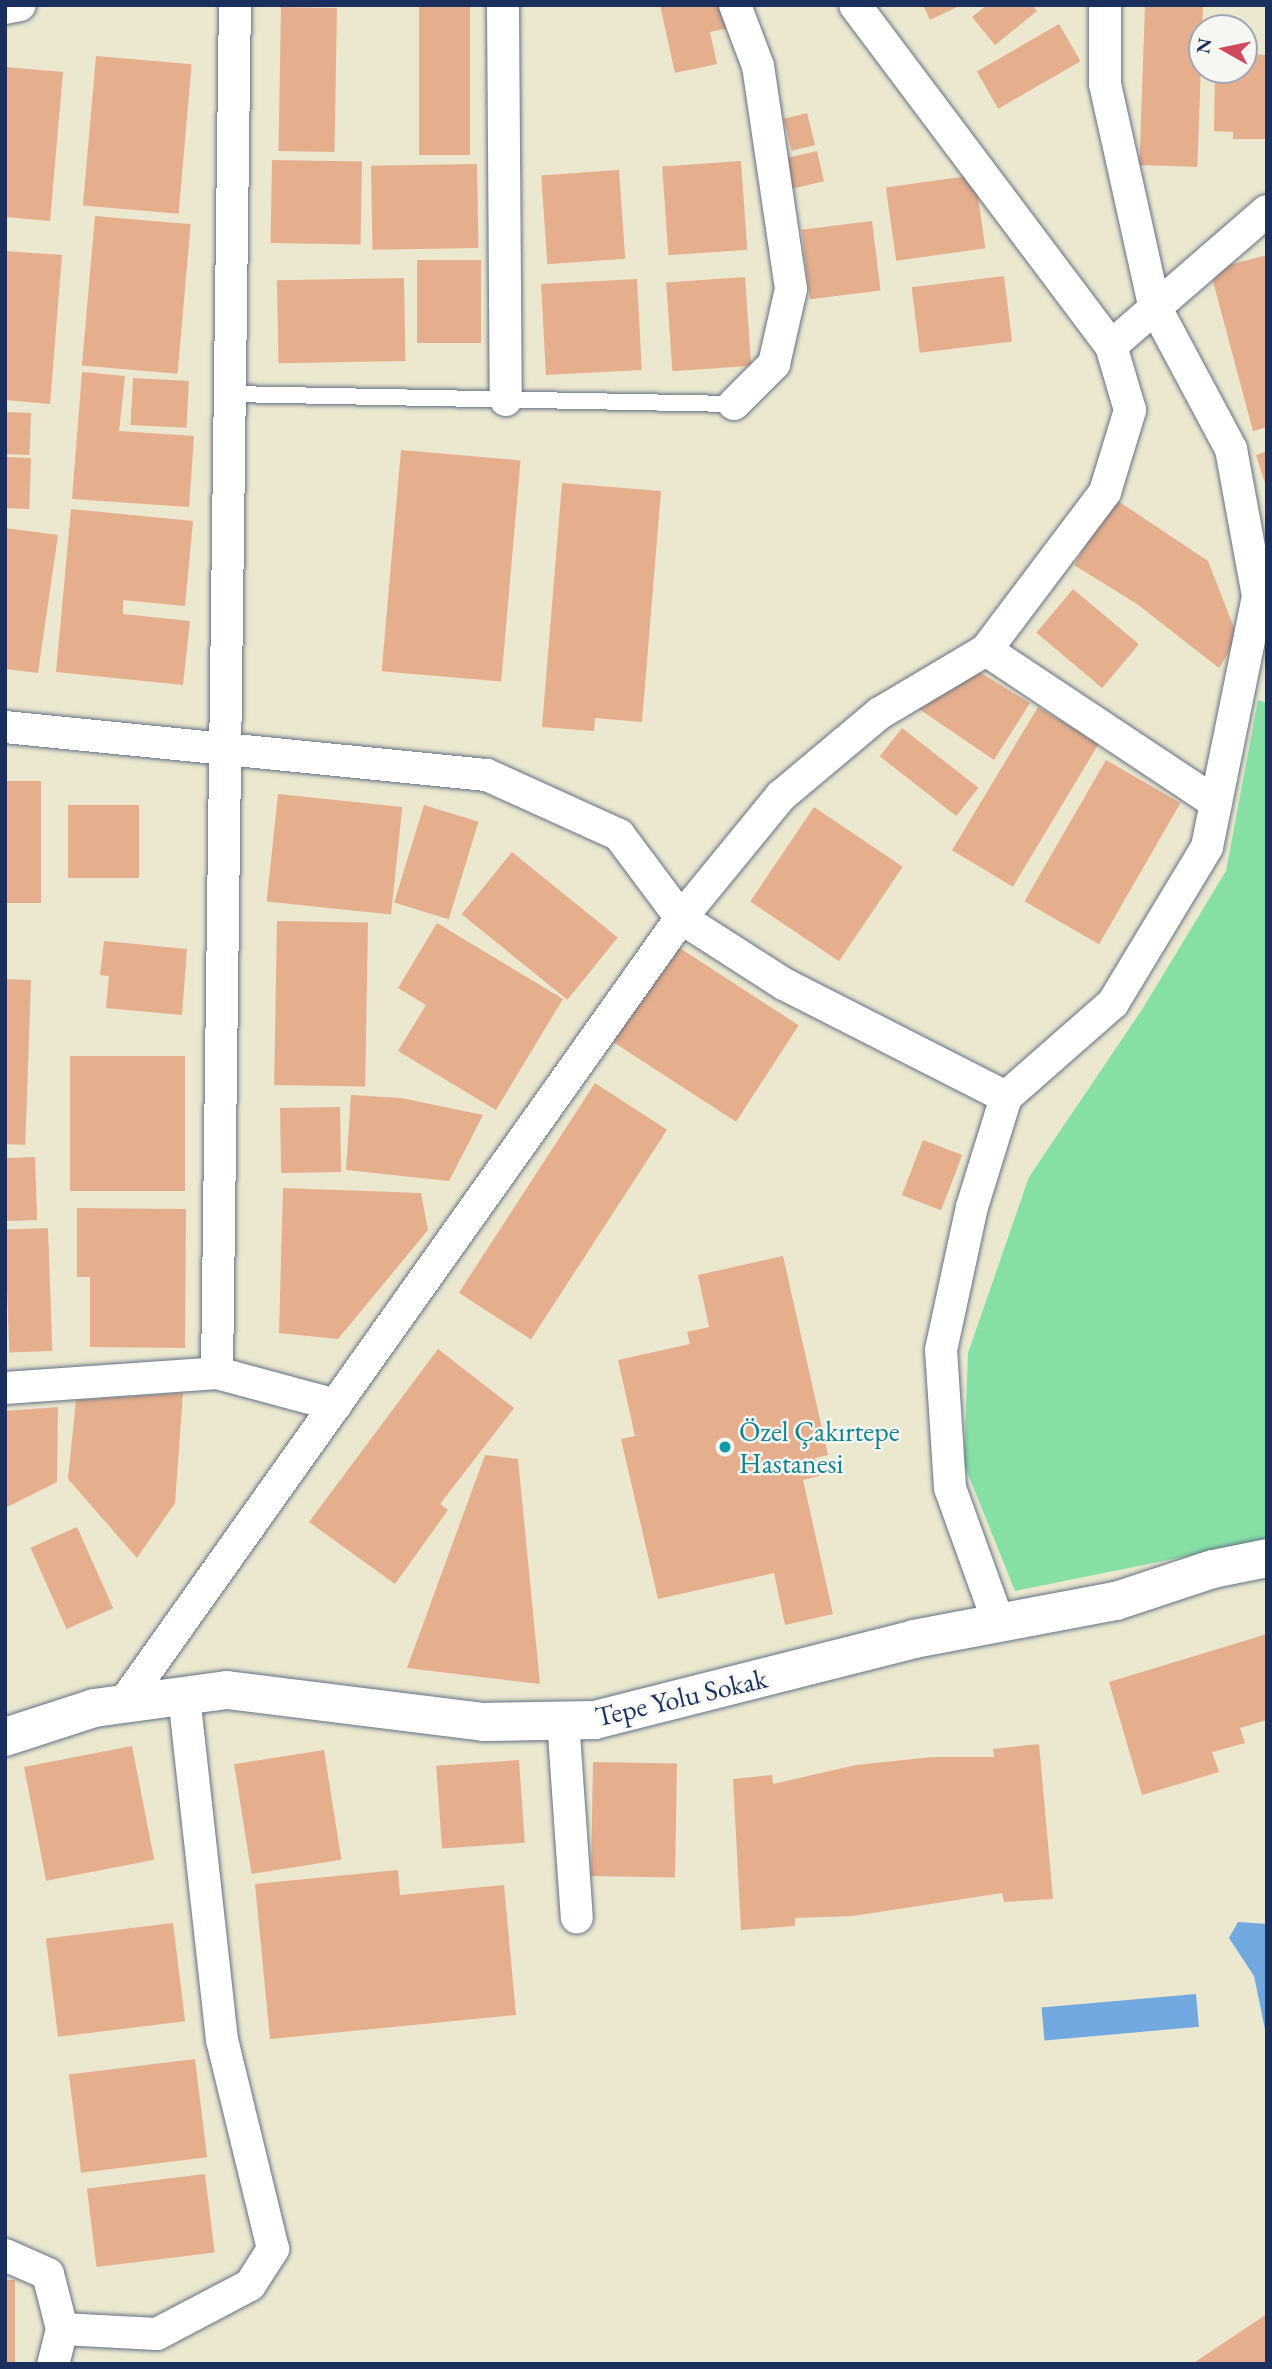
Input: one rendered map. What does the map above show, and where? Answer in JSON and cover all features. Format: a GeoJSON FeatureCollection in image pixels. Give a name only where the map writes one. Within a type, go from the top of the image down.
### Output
{"type":"FeatureCollection","features":[{"type":"Feature","properties":{"kind":"street"},"geometry":{"type":"LineString","coordinates":[[5,8],[20,5]]}},
{"type":"Feature","properties":{"kind":"street"},"geometry":{"type":"LineString","coordinates":[[217,1373],[235,5]]}},
{"type":"Feature","properties":{"kind":"street"},"geometry":{"type":"LineString","coordinates":[[503,5],[506,400]]}},
{"type":"Feature","properties":{"kind":"street"},"geometry":{"type":"LineString","coordinates":[[734,404],[774,364],[791,289],[758,66],[735,5]]}},
{"type":"Feature","properties":{"kind":"street"},"geometry":{"type":"LineString","coordinates":[[123,1704],[681,918],[781,796],[880,713],[986,650],[1105,492],[1130,410],[1111,346],[855,5]]}},
{"type":"Feature","properties":{"kind":"street"},"geometry":{"type":"LineString","coordinates":[[999,1624],[950,1488],[941,1350],[972,1207],[1006,1097],[1113,1003],[1207,847],[1216,803],[1257,650],[1258,596],[1231,449],[1154,304],[1105,84],[1105,5]]}},
{"type":"Feature","properties":{"kind":"street"},"geometry":{"type":"LineString","coordinates":[[1111,346],[1154,304],[1267,211]]}},
{"type":"Feature","properties":{"kind":"street"},"geometry":{"type":"LineString","coordinates":[[986,650],[1216,803]]}},
{"type":"Feature","properties":{"kind":"street"},"geometry":{"type":"LineString","coordinates":[[5,727],[487,775],[619,835],[681,918],[784,984],[1006,1097]]}},
{"type":"Feature","properties":{"kind":"street"},"geometry":{"type":"LineString","coordinates":[[5,1388],[217,1373],[336,1405]]}},
{"type":"Feature","properties":{"kind":"street","name":"Tepe Yolu Sokak"},"geometry":{"type":"LineString","coordinates":[[5,1737],[94,1708],[227,1690],[484,1722],[595,1720],[914,1639],[1116,1601],[1213,1569],[1267,1558]]}},
{"type":"Feature","properties":{"kind":"street"},"geometry":{"type":"LineString","coordinates":[[62,2329],[157,2334],[250,2285],[273,2249],[222,2040],[184,1696]]}},
{"type":"Feature","properties":{"kind":"street"},"geometry":{"type":"LineString","coordinates":[[563,1720],[577,1918]]}},
{"type":"Feature","properties":{"kind":"street"},"geometry":{"type":"LineString","coordinates":[[5,2255],[48,2274],[62,2329],[53,2364]]}},
{"type":"Feature","properties":{"kind":"lane"},"geometry":{"type":"LineString","coordinates":[[230,394],[734,404]]}},
{"type":"Feature","properties":{"kind":"green space"},"geometry":{"type":"Polygon","coordinates":[[[1258,700],[1267,703],[1267,1540],[1015,1591],[964,1464],[968,1353],[1029,1177],[1143,1008],[1226,871],[1258,700]]]}},
{"type":"Feature","properties":{"kind":"water"},"geometry":{"type":"Polygon","coordinates":[[[1238,1922],[1267,1924],[1267,2039],[1254,1976],[1229,1938],[1238,1922]]]}},
{"type":"Feature","properties":{"kind":"water"},"geometry":{"type":"Polygon","coordinates":[[[1196,1994],[1199,2027],[1044,2040],[1042,2008],[1196,1994]]]}},
{"type":"Feature","properties":{"kind":"building"},"geometry":{"type":"Polygon","coordinates":[[[419,5],[470,5],[470,155],[419,155],[419,5]]]}},
{"type":"Feature","properties":{"kind":"building"},"geometry":{"type":"Polygon","coordinates":[[[660,5],[723,5],[728,28],[710,32],[717,64],[675,73],[660,5]]]}},
{"type":"Feature","properties":{"kind":"building"},"geometry":{"type":"Polygon","coordinates":[[[923,5],[961,5],[930,20],[923,5]]]}},
{"type":"Feature","properties":{"kind":"building"},"geometry":{"type":"Polygon","coordinates":[[[987,5],[1032,5],[1037,11],[995,45],[972,17],[987,5]]]}},
{"type":"Feature","properties":{"kind":"building"},"geometry":{"type":"Polygon","coordinates":[[[1145,5],[1203,7],[1203,14],[1188,14],[1188,84],[1200,84],[1197,167],[1139,165],[1145,5]]]}},
{"type":"Feature","properties":{"kind":"building"},"geometry":{"type":"Polygon","coordinates":[[[281,7],[337,8],[334,152],[278,151],[281,7]]]}},
{"type":"Feature","properties":{"kind":"building"},"geometry":{"type":"Polygon","coordinates":[[[1059,24],[1080,61],[998,109],[977,72],[1059,24]]]}},
{"type":"Feature","properties":{"kind":"building"},"geometry":{"type":"Polygon","coordinates":[[[1258,55],[1267,55],[1267,139],[1233,139],[1233,132],[1214,131],[1215,84],[1258,84],[1258,55]]]}},
{"type":"Feature","properties":{"kind":"building"},"geometry":{"type":"Polygon","coordinates":[[[96,56],[192,64],[179,214],[83,205],[96,56]]]}},
{"type":"Feature","properties":{"kind":"building"},"geometry":{"type":"Polygon","coordinates":[[[5,67],[63,72],[50,221],[5,217],[5,67]]]}},
{"type":"Feature","properties":{"kind":"building"},"geometry":{"type":"Polygon","coordinates":[[[807,113],[815,145],[792,151],[784,119],[807,113]]]}},
{"type":"Feature","properties":{"kind":"building"},"geometry":{"type":"Polygon","coordinates":[[[817,151],[824,181],[793,188],[786,158],[817,151]]]}},
{"type":"Feature","properties":{"kind":"building"},"geometry":{"type":"Polygon","coordinates":[[[272,160],[362,162],[361,245],[271,243],[272,160]]]}},
{"type":"Feature","properties":{"kind":"building"},"geometry":{"type":"Polygon","coordinates":[[[741,161],[747,250],[668,255],[662,167],[741,161]]]}},
{"type":"Feature","properties":{"kind":"building"},"geometry":{"type":"Polygon","coordinates":[[[477,164],[478,248],[372,250],[371,166],[477,164]]]}},
{"type":"Feature","properties":{"kind":"building"},"geometry":{"type":"Polygon","coordinates":[[[619,170],[625,259],[547,264],[541,175],[619,170]]]}},
{"type":"Feature","properties":{"kind":"building"},"geometry":{"type":"Polygon","coordinates":[[[975,175],[985,248],[896,261],[886,188],[975,175]]]}},
{"type":"Feature","properties":{"kind":"building"},"geometry":{"type":"Polygon","coordinates":[[[95,216],[191,224],[178,374],[82,365],[95,216]]]}},
{"type":"Feature","properties":{"kind":"building"},"geometry":{"type":"Polygon","coordinates":[[[872,221],[881,290],[810,299],[802,230],[872,221]]]}},
{"type":"Feature","properties":{"kind":"building"},"geometry":{"type":"Polygon","coordinates":[[[5,251],[62,255],[50,404],[5,400],[5,251]]]}},
{"type":"Feature","properties":{"kind":"building"},"geometry":{"type":"Polygon","coordinates":[[[1267,255],[1267,427],[1253,431],[1210,270],[1267,255]]]}},
{"type":"Feature","properties":{"kind":"building"},"geometry":{"type":"Polygon","coordinates":[[[417,260],[481,260],[481,343],[417,343],[417,260]]]}},
{"type":"Feature","properties":{"kind":"building"},"geometry":{"type":"Polygon","coordinates":[[[1004,276],[1012,342],[920,353],[912,287],[1004,276]]]}},
{"type":"Feature","properties":{"kind":"building"},"geometry":{"type":"Polygon","coordinates":[[[745,277],[751,366],[672,371],[666,283],[745,277]]]}},
{"type":"Feature","properties":{"kind":"building"},"geometry":{"type":"Polygon","coordinates":[[[404,278],[405,361],[278,363],[277,280],[404,278]]]}},
{"type":"Feature","properties":{"kind":"building"},"geometry":{"type":"Polygon","coordinates":[[[637,279],[642,370],[546,375],[541,284],[637,279]]]}},
{"type":"Feature","properties":{"kind":"building"},"geometry":{"type":"Polygon","coordinates":[[[82,372],[125,376],[119,431],[194,436],[189,507],[72,499],[82,372]]]}},
{"type":"Feature","properties":{"kind":"building"},"geometry":{"type":"Polygon","coordinates":[[[133,378],[189,381],[186,428],[131,425],[133,378]]]}},
{"type":"Feature","properties":{"kind":"building"},"geometry":{"type":"Polygon","coordinates":[[[5,412],[31,413],[30,455],[5,454],[5,412]]]}},
{"type":"Feature","properties":{"kind":"building"},"geometry":{"type":"Polygon","coordinates":[[[401,450],[521,460],[501,682],[382,671],[401,450]]]}},
{"type":"Feature","properties":{"kind":"building"},"geometry":{"type":"Polygon","coordinates":[[[1267,451],[1267,486],[1266,486],[1256,455],[1267,451]]]}},
{"type":"Feature","properties":{"kind":"building"},"geometry":{"type":"Polygon","coordinates":[[[5,457],[31,458],[29,509],[5,508],[5,457]]]}},
{"type":"Feature","properties":{"kind":"building"},"geometry":{"type":"Polygon","coordinates":[[[562,483],[661,491],[642,722],[595,718],[594,731],[542,727],[562,483]]]}},
{"type":"Feature","properties":{"kind":"building"},"geometry":{"type":"Polygon","coordinates":[[[1115,499],[1208,561],[1238,638],[1219,668],[1137,604],[1074,565],[1115,499]]]}},
{"type":"Feature","properties":{"kind":"building"},"geometry":{"type":"Polygon","coordinates":[[[71,509],[193,521],[185,606],[123,600],[123,614],[190,621],[183,685],[56,672],[71,509]]]}},
{"type":"Feature","properties":{"kind":"building"},"geometry":{"type":"Polygon","coordinates":[[[5,528],[58,535],[38,673],[5,669],[5,528]]]}},
{"type":"Feature","properties":{"kind":"building"},"geometry":{"type":"Polygon","coordinates":[[[1073,589],[1139,644],[1102,688],[1036,633],[1073,589]]]}},
{"type":"Feature","properties":{"kind":"building"},"geometry":{"type":"Polygon","coordinates":[[[976,670],[1030,703],[994,760],[919,709],[976,670]]]}},
{"type":"Feature","properties":{"kind":"building"},"geometry":{"type":"Polygon","coordinates":[[[1038,707],[1099,744],[1013,887],[952,850],[1038,707]]]}},
{"type":"Feature","properties":{"kind":"building"},"geometry":{"type":"Polygon","coordinates":[[[902,728],[978,788],[956,816],[880,756],[902,728]]]}},
{"type":"Feature","properties":{"kind":"building"},"geometry":{"type":"Polygon","coordinates":[[[1106,760],[1180,803],[1099,944],[1024,901],[1106,760]]]}},
{"type":"Feature","properties":{"kind":"building"},"geometry":{"type":"Polygon","coordinates":[[[5,781],[41,781],[41,903],[5,903],[5,781]]]}},
{"type":"Feature","properties":{"kind":"building"},"geometry":{"type":"Polygon","coordinates":[[[278,794],[402,807],[391,914],[267,901],[278,794]]]}},
{"type":"Feature","properties":{"kind":"building"},"geometry":{"type":"Polygon","coordinates":[[[68,805],[139,805],[139,878],[68,878],[68,805]]]}},
{"type":"Feature","properties":{"kind":"building"},"geometry":{"type":"Polygon","coordinates":[[[424,805],[479,822],[449,919],[394,903],[424,805]]]}},
{"type":"Feature","properties":{"kind":"building"},"geometry":{"type":"Polygon","coordinates":[[[814,807],[903,867],[839,961],[750,902],[814,807]]]}},
{"type":"Feature","properties":{"kind":"building"},"geometry":{"type":"Polygon","coordinates":[[[512,852],[618,938],[567,1000],[462,914],[512,852]]]}},
{"type":"Feature","properties":{"kind":"building"},"geometry":{"type":"Polygon","coordinates":[[[277,921],[368,923],[365,1087],[274,1085],[277,921]]]}},
{"type":"Feature","properties":{"kind":"building"},"geometry":{"type":"Polygon","coordinates":[[[437,923],[563,999],[496,1110],[398,1051],[426,1005],[398,988],[437,923]]]}},
{"type":"Feature","properties":{"kind":"building"},"geometry":{"type":"Polygon","coordinates":[[[104,941],[187,949],[182,1015],[106,1008],[109,976],[100,975],[104,941]]]}},
{"type":"Feature","properties":{"kind":"building"},"geometry":{"type":"Polygon","coordinates":[[[672,943],[799,1025],[736,1122],[609,1039],[672,943]]]}},
{"type":"Feature","properties":{"kind":"building"},"geometry":{"type":"Polygon","coordinates":[[[5,979],[31,980],[25,1145],[5,1144],[5,979]]]}},
{"type":"Feature","properties":{"kind":"building"},"geometry":{"type":"Polygon","coordinates":[[[70,1056],[185,1056],[185,1191],[70,1191],[70,1056]]]}},
{"type":"Feature","properties":{"kind":"building"},"geometry":{"type":"Polygon","coordinates":[[[595,1083],[667,1130],[531,1340],[459,1293],[595,1083]]]}},
{"type":"Feature","properties":{"kind":"building"},"geometry":{"type":"Polygon","coordinates":[[[351,1095],[401,1098],[483,1115],[449,1181],[346,1170],[351,1095]]]}},
{"type":"Feature","properties":{"kind":"building"},"geometry":{"type":"Polygon","coordinates":[[[340,1107],[341,1172],[281,1173],[280,1108],[340,1107]]]}},
{"type":"Feature","properties":{"kind":"building"},"geometry":{"type":"Polygon","coordinates":[[[923,1140],[962,1155],[941,1210],[902,1195],[923,1140]]]}},
{"type":"Feature","properties":{"kind":"building"},"geometry":{"type":"Polygon","coordinates":[[[35,1157],[37,1220],[7,1221],[5,1158],[35,1157]]]}},
{"type":"Feature","properties":{"kind":"building"},"geometry":{"type":"Polygon","coordinates":[[[283,1188],[421,1193],[428,1230],[338,1339],[279,1333],[283,1188]]]}},
{"type":"Feature","properties":{"kind":"building"},"geometry":{"type":"Polygon","coordinates":[[[77,1208],[186,1209],[185,1348],[90,1347],[90,1277],[77,1277],[77,1208]]]}},
{"type":"Feature","properties":{"kind":"building"},"geometry":{"type":"Polygon","coordinates":[[[48,1228],[52,1351],[9,1352],[5,1230],[48,1228]]]}},
{"type":"Feature","properties":{"kind":"building","name":"Özel Çakırtepe Hastanesi"},"geometry":{"type":"Polygon","coordinates":[[[783,1256],[828,1455],[815,1458],[819,1476],[803,1480],[833,1614],[785,1625],[774,1573],[658,1599],[621,1439],[635,1436],[618,1360],[690,1344],[687,1332],[709,1327],[698,1275],[783,1256]]]}},
{"type":"Feature","properties":{"kind":"building"},"geometry":{"type":"Polygon","coordinates":[[[438,1349],[514,1408],[440,1504],[448,1510],[395,1584],[309,1522],[438,1349]]]}},
{"type":"Feature","properties":{"kind":"building"},"geometry":{"type":"Polygon","coordinates":[[[183,1393],[175,1503],[137,1558],[68,1479],[76,1400],[183,1393]]]}},
{"type":"Feature","properties":{"kind":"building"},"geometry":{"type":"Polygon","coordinates":[[[58,1407],[57,1482],[5,1508],[5,1411],[58,1407]]]}},
{"type":"Feature","properties":{"kind":"building"},"geometry":{"type":"Polygon","coordinates":[[[485,1455],[518,1459],[540,1684],[407,1668],[485,1455]]]}},
{"type":"Feature","properties":{"kind":"building"},"geometry":{"type":"Polygon","coordinates":[[[77,1527],[113,1608],[67,1629],[30,1548],[77,1527]]]}},
{"type":"Feature","properties":{"kind":"building"},"geometry":{"type":"Polygon","coordinates":[[[1267,1634],[1267,1720],[1240,1728],[1245,1743],[1212,1752],[1219,1772],[1142,1795],[1109,1682],[1267,1634]]]}},
{"type":"Feature","properties":{"kind":"building"},"geometry":{"type":"Polygon","coordinates":[[[1039,1744],[1053,1899],[1004,1902],[1002,1893],[853,1916],[795,1918],[795,1926],[741,1930],[733,1779],[772,1775],[773,1784],[856,1765],[933,1757],[994,1757],[993,1749],[1039,1744]]]}},
{"type":"Feature","properties":{"kind":"building"},"geometry":{"type":"Polygon","coordinates":[[[132,1746],[154,1860],[46,1881],[24,1767],[132,1746]]]}},
{"type":"Feature","properties":{"kind":"building"},"geometry":{"type":"Polygon","coordinates":[[[324,1750],[341,1860],[251,1874],[234,1764],[324,1750]]]}},
{"type":"Feature","properties":{"kind":"building"},"geometry":{"type":"Polygon","coordinates":[[[519,1760],[525,1843],[442,1849],[436,1766],[519,1760]]]}},
{"type":"Feature","properties":{"kind":"building"},"geometry":{"type":"Polygon","coordinates":[[[593,1762],[677,1763],[675,1877],[591,1876],[593,1762]]]}},
{"type":"Feature","properties":{"kind":"building"},"geometry":{"type":"Polygon","coordinates":[[[398,1870],[400,1895],[504,1885],[516,2015],[270,2039],[255,1884],[398,1870]]]}},
{"type":"Feature","properties":{"kind":"building"},"geometry":{"type":"Polygon","coordinates":[[[173,1923],[185,2021],[58,2037],[46,1939],[173,1923]]]}},
{"type":"Feature","properties":{"kind":"building"},"geometry":{"type":"Polygon","coordinates":[[[195,2059],[207,2157],[81,2173],[69,2074],[195,2059]]]}},
{"type":"Feature","properties":{"kind":"building"},"geometry":{"type":"Polygon","coordinates":[[[205,2174],[215,2252],[97,2267],[87,2189],[205,2174]]]}},
{"type":"Feature","properties":{"kind":"building"},"geometry":{"type":"Polygon","coordinates":[[[5,2280],[15,2280],[15,2362],[5,2362],[5,2280]]]}},
{"type":"Feature","properties":{"kind":"building"},"geometry":{"type":"Polygon","coordinates":[[[1267,2314],[1267,2364],[1192,2364],[1267,2314]]]}},
{"type":"Feature","properties":{"kind":"place","name":"Özel Çakırtepe Hastanesi"},"geometry":{"type":"Point","coordinates":[725,1447]}}]}
